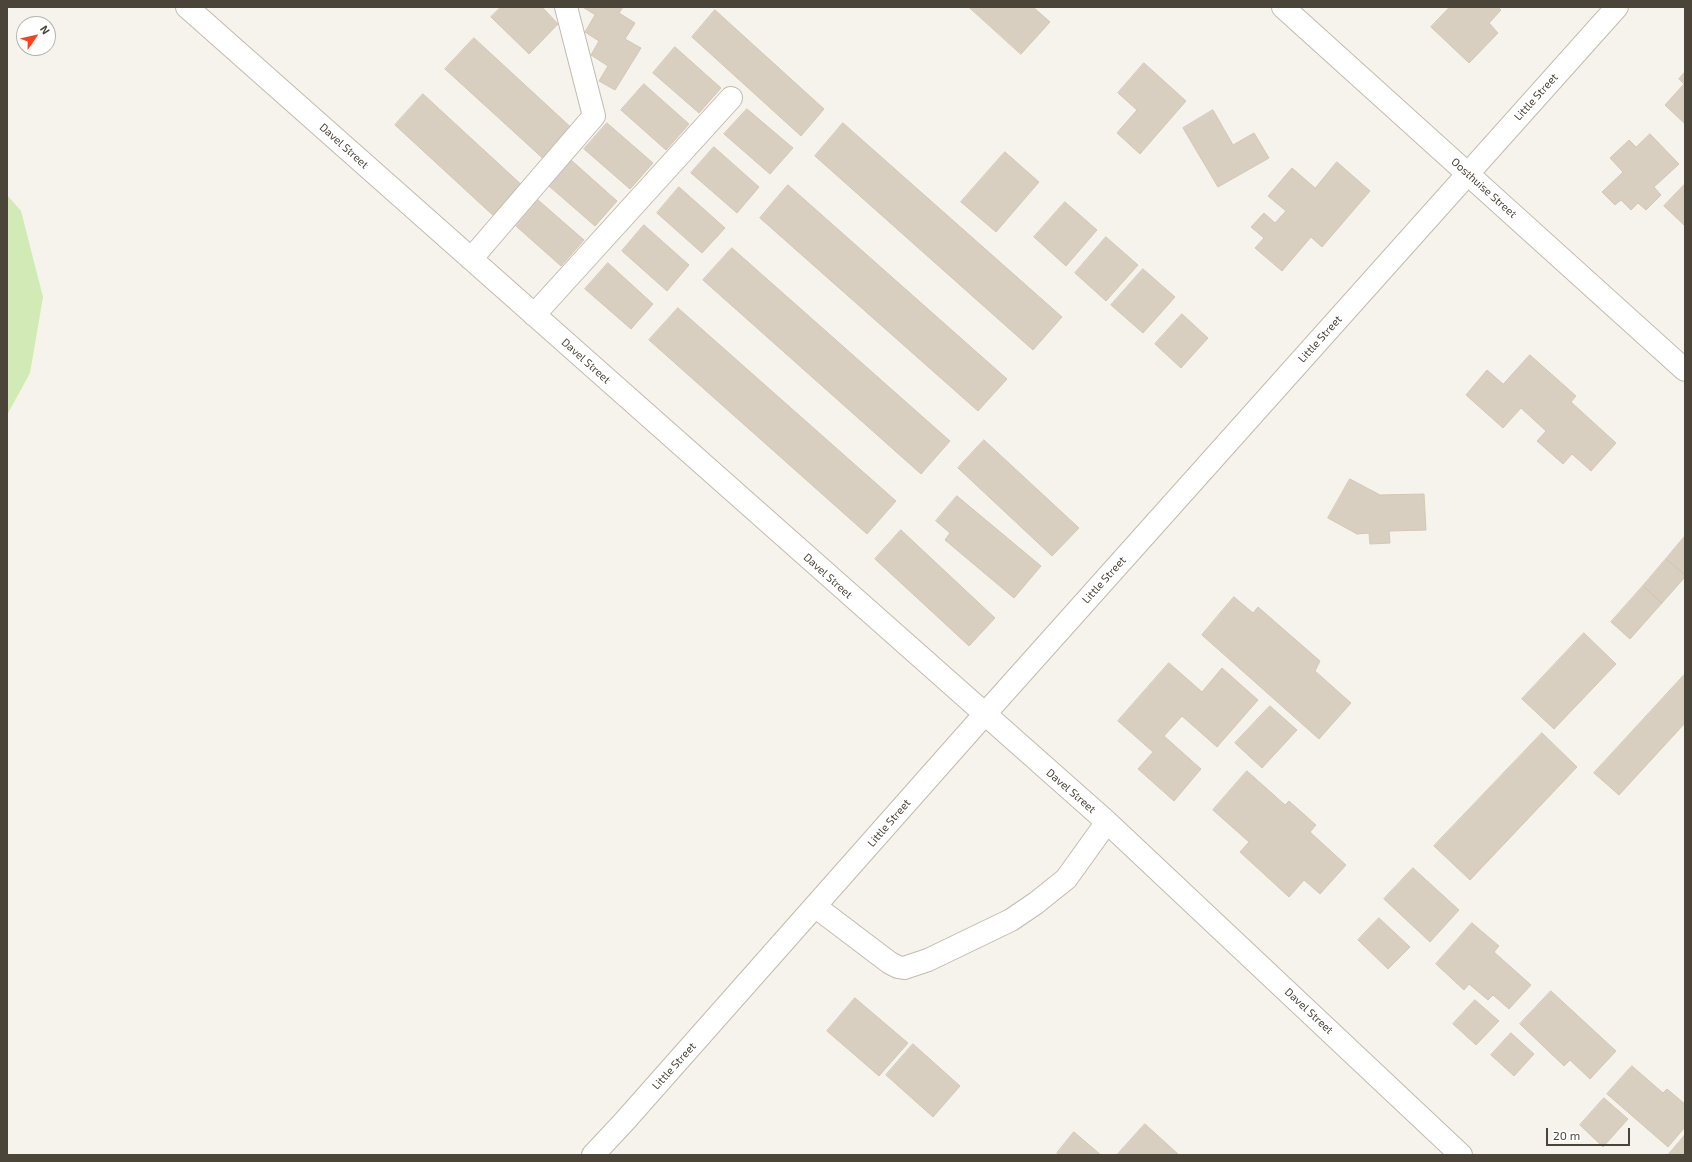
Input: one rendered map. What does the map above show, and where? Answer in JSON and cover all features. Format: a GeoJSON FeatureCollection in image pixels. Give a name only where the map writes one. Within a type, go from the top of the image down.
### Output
{"type":"FeatureCollection","features":[{"type":"Feature","properties":{"kind":"street"},"geometry":{"type":"LineString","coordinates":[[471,259],[594,116],[566,7]]}},
{"type":"Feature","properties":{"kind":"street","name":"Oosthuise Street"},"geometry":{"type":"LineString","coordinates":[[1283,7],[1685,370]]}},
{"type":"Feature","properties":{"kind":"street","name":"Little Street"},"geometry":{"type":"LineString","coordinates":[[593,1155],[816,907],[984,715],[1616,7]]}},
{"type":"Feature","properties":{"kind":"street","name":"Davel Street"},"geometry":{"type":"LineString","coordinates":[[191,8],[984,715],[1107,822],[1461,1155]]}},
{"type":"Feature","properties":{"kind":"street"},"geometry":{"type":"LineString","coordinates":[[534,315],[731,98]]}},
{"type":"Feature","properties":{"kind":"street"},"geometry":{"type":"LineString","coordinates":[[816,907],[890,963],[904,968],[928,960],[1011,920],[1036,903],[1066,879],[1107,822]]}},
{"type":"Feature","properties":{"kind":"green space"},"geometry":{"type":"Polygon","coordinates":[[[7,195],[21,211],[43,297],[30,373],[7,415],[7,195]]]}},
{"type":"Feature","properties":{"kind":"building"},"geometry":{"type":"Polygon","coordinates":[[[501,7],[542,7],[558,24],[529,54],[491,17],[501,7]]]}},
{"type":"Feature","properties":{"kind":"building"},"geometry":{"type":"Polygon","coordinates":[[[583,7],[623,7],[619,13],[635,23],[625,39],[641,48],[615,90],[599,81],[608,66],[591,55],[599,41],[585,32],[595,15],[583,7]]]}},
{"type":"Feature","properties":{"kind":"building"},"geometry":{"type":"Polygon","coordinates":[[[969,7],[1033,7],[1050,22],[1021,54],[969,7]]]}},
{"type":"Feature","properties":{"kind":"building"},"geometry":{"type":"Polygon","coordinates":[[[1450,7],[1498,7],[1501,10],[1489,23],[1498,33],[1469,63],[1431,27],[1450,7]]]}},
{"type":"Feature","properties":{"kind":"building"},"geometry":{"type":"Polygon","coordinates":[[[715,10],[824,109],[801,136],[692,37],[715,10]]]}},
{"type":"Feature","properties":{"kind":"building"},"geometry":{"type":"Polygon","coordinates":[[[474,38],[576,132],[548,163],[445,69],[474,38]]]}},
{"type":"Feature","properties":{"kind":"building"},"geometry":{"type":"Polygon","coordinates":[[[675,47],[721,88],[699,113],[653,73],[675,47]]]}},
{"type":"Feature","properties":{"kind":"building"},"geometry":{"type":"Polygon","coordinates":[[[1144,63],[1186,101],[1140,154],[1117,133],[1137,110],[1118,93],[1144,63]]]}},
{"type":"Feature","properties":{"kind":"building"},"geometry":{"type":"Polygon","coordinates":[[[1685,72],[1685,124],[1665,105],[1684,84],[1679,79],[1685,72]]]}},
{"type":"Feature","properties":{"kind":"building"},"geometry":{"type":"Polygon","coordinates":[[[644,84],[689,124],[666,150],[621,110],[644,84]]]}},
{"type":"Feature","properties":{"kind":"building"},"geometry":{"type":"Polygon","coordinates":[[[423,94],[525,188],[497,219],[395,125],[423,94]]]}},
{"type":"Feature","properties":{"kind":"building"},"geometry":{"type":"Polygon","coordinates":[[[747,109],[793,148],[770,174],[724,134],[747,109]]]}},
{"type":"Feature","properties":{"kind":"building"},"geometry":{"type":"Polygon","coordinates":[[[1213,110],[1233,145],[1254,133],[1269,158],[1218,187],[1183,128],[1213,110]]]}},
{"type":"Feature","properties":{"kind":"building"},"geometry":{"type":"Polygon","coordinates":[[[607,123],[653,163],[630,189],[584,149],[607,123]]]}},
{"type":"Feature","properties":{"kind":"building"},"geometry":{"type":"Polygon","coordinates":[[[843,123],[1062,317],[1033,350],[815,156],[843,123]]]}},
{"type":"Feature","properties":{"kind":"building"},"geometry":{"type":"Polygon","coordinates":[[[1650,134],[1679,164],[1654,187],[1661,195],[1646,210],[1638,203],[1631,210],[1621,200],[1615,205],[1602,192],[1623,172],[1610,158],[1629,140],[1636,147],[1650,134]]]}},
{"type":"Feature","properties":{"kind":"building"},"geometry":{"type":"Polygon","coordinates":[[[714,147],[759,187],[737,213],[691,173],[714,147]]]}},
{"type":"Feature","properties":{"kind":"building"},"geometry":{"type":"Polygon","coordinates":[[[1005,152],[1039,182],[996,232],[961,202],[1005,152]]]}},
{"type":"Feature","properties":{"kind":"building"},"geometry":{"type":"Polygon","coordinates":[[[571,160],[617,201],[595,226],[549,186],[571,160]]]}},
{"type":"Feature","properties":{"kind":"building"},"geometry":{"type":"Polygon","coordinates":[[[1337,162],[1370,191],[1322,247],[1311,237],[1282,271],[1255,248],[1264,238],[1251,227],[1264,213],[1275,223],[1286,211],[1268,196],[1292,168],[1315,188],[1337,162]]]}},
{"type":"Feature","properties":{"kind":"building"},"geometry":{"type":"Polygon","coordinates":[[[1685,184],[1685,226],[1664,206],[1685,184]]]}},
{"type":"Feature","properties":{"kind":"building"},"geometry":{"type":"Polygon","coordinates":[[[788,185],[1007,379],[978,411],[760,218],[788,185]]]}},
{"type":"Feature","properties":{"kind":"building"},"geometry":{"type":"Polygon","coordinates":[[[679,187],[725,228],[702,253],[657,213],[679,187]]]}},
{"type":"Feature","properties":{"kind":"building"},"geometry":{"type":"Polygon","coordinates":[[[538,200],[584,240],[561,266],[516,226],[538,200]]]}},
{"type":"Feature","properties":{"kind":"building"},"geometry":{"type":"Polygon","coordinates":[[[1065,202],[1097,230],[1066,266],[1034,237],[1065,202]]]}},
{"type":"Feature","properties":{"kind":"building"},"geometry":{"type":"Polygon","coordinates":[[[644,225],[689,265],[667,291],[622,251],[644,225]]]}},
{"type":"Feature","properties":{"kind":"building"},"geometry":{"type":"Polygon","coordinates":[[[1106,237],[1138,265],[1106,301],[1075,273],[1106,237]]]}},
{"type":"Feature","properties":{"kind":"building"},"geometry":{"type":"Polygon","coordinates":[[[732,248],[950,441],[921,474],[703,280],[732,248]]]}},
{"type":"Feature","properties":{"kind":"building"},"geometry":{"type":"Polygon","coordinates":[[[608,263],[653,304],[631,329],[585,289],[608,263]]]}},
{"type":"Feature","properties":{"kind":"building"},"geometry":{"type":"Polygon","coordinates":[[[1143,269],[1175,297],[1143,333],[1111,305],[1143,269]]]}},
{"type":"Feature","properties":{"kind":"building"},"geometry":{"type":"Polygon","coordinates":[[[678,308],[896,501],[867,534],[649,340],[678,308]]]}},
{"type":"Feature","properties":{"kind":"building"},"geometry":{"type":"Polygon","coordinates":[[[1182,314],[1208,338],[1181,368],[1155,344],[1182,314]]]}},
{"type":"Feature","properties":{"kind":"building"},"geometry":{"type":"Polygon","coordinates":[[[1530,355],[1576,396],[1571,402],[1616,443],[1591,471],[1572,454],[1563,464],[1537,441],[1546,431],[1521,408],[1503,428],[1466,395],[1487,370],[1503,384],[1530,355]]]}},
{"type":"Feature","properties":{"kind":"building"},"geometry":{"type":"Polygon","coordinates":[[[984,440],[1079,528],[1052,556],[958,468],[984,440]]]}},
{"type":"Feature","properties":{"kind":"building"},"geometry":{"type":"Polygon","coordinates":[[[1350,479],[1380,495],[1424,494],[1426,530],[1389,531],[1390,543],[1370,544],[1369,533],[1357,534],[1328,518],[1350,479]]]}},
{"type":"Feature","properties":{"kind":"building"},"geometry":{"type":"Polygon","coordinates":[[[957,496],[1041,566],[1014,598],[945,540],[950,533],[936,521],[957,496]]]}},
{"type":"Feature","properties":{"kind":"building"},"geometry":{"type":"Polygon","coordinates":[[[901,530],[995,618],[969,646],[875,559],[901,530]]]}},
{"type":"Feature","properties":{"kind":"building"},"geometry":{"type":"Polygon","coordinates":[[[1685,536],[1685,575],[1666,559],[1685,536]]]}},
{"type":"Feature","properties":{"kind":"building"},"geometry":{"type":"Polygon","coordinates":[[[1666,559],[1685,575],[1685,577],[1662,603],[1643,586],[1666,559]]]}},
{"type":"Feature","properties":{"kind":"building"},"geometry":{"type":"Polygon","coordinates":[[[1643,586],[1662,603],[1630,639],[1611,622],[1643,586]]]}},
{"type":"Feature","properties":{"kind":"building"},"geometry":{"type":"Polygon","coordinates":[[[1234,597],[1253,613],[1258,607],[1320,661],[1315,671],[1351,703],[1319,739],[1202,635],[1234,597]]]}},
{"type":"Feature","properties":{"kind":"building"},"geometry":{"type":"Polygon","coordinates":[[[1584,633],[1616,664],[1554,729],[1522,699],[1584,633]]]}},
{"type":"Feature","properties":{"kind":"building"},"geometry":{"type":"Polygon","coordinates":[[[1169,663],[1202,692],[1222,668],[1258,700],[1217,747],[1182,716],[1164,736],[1201,769],[1174,801],[1138,769],[1153,752],[1118,721],[1169,663]]]}},
{"type":"Feature","properties":{"kind":"building"},"geometry":{"type":"Polygon","coordinates":[[[1685,674],[1685,723],[1619,795],[1594,773],[1685,674]]]}},
{"type":"Feature","properties":{"kind":"building"},"geometry":{"type":"Polygon","coordinates":[[[1270,706],[1297,730],[1262,768],[1235,743],[1270,706]]]}},
{"type":"Feature","properties":{"kind":"building"},"geometry":{"type":"Polygon","coordinates":[[[1542,733],[1577,767],[1470,880],[1434,846],[1542,733]]]}},
{"type":"Feature","properties":{"kind":"building"},"geometry":{"type":"Polygon","coordinates":[[[1247,771],[1285,805],[1289,801],[1316,825],[1310,832],[1346,865],[1320,894],[1304,880],[1289,897],[1240,852],[1249,842],[1213,810],[1247,771]]]}},
{"type":"Feature","properties":{"kind":"building"},"geometry":{"type":"Polygon","coordinates":[[[1413,868],[1459,910],[1430,942],[1384,899],[1413,868]]]}},
{"type":"Feature","properties":{"kind":"building"},"geometry":{"type":"Polygon","coordinates":[[[1379,918],[1410,947],[1388,969],[1358,940],[1379,918]]]}},
{"type":"Feature","properties":{"kind":"building"},"geometry":{"type":"Polygon","coordinates":[[[1472,923],[1499,946],[1494,952],[1531,985],[1509,1009],[1493,995],[1488,1000],[1469,984],[1464,990],[1436,964],[1472,923]]]}},
{"type":"Feature","properties":{"kind":"building"},"geometry":{"type":"Polygon","coordinates":[[[1551,991],[1616,1051],[1590,1079],[1570,1060],[1564,1066],[1520,1024],[1551,991]]]}},
{"type":"Feature","properties":{"kind":"building"},"geometry":{"type":"Polygon","coordinates":[[[855,998],[908,1043],[879,1076],[827,1031],[855,998]]]}},
{"type":"Feature","properties":{"kind":"building"},"geometry":{"type":"Polygon","coordinates":[[[1475,1000],[1499,1021],[1476,1045],[1453,1024],[1475,1000]]]}},
{"type":"Feature","properties":{"kind":"building"},"geometry":{"type":"Polygon","coordinates":[[[1511,1033],[1534,1054],[1514,1076],[1491,1055],[1511,1033]]]}},
{"type":"Feature","properties":{"kind":"building"},"geometry":{"type":"Polygon","coordinates":[[[913,1044],[960,1086],[933,1117],[886,1075],[913,1044]]]}},
{"type":"Feature","properties":{"kind":"building"},"geometry":{"type":"Polygon","coordinates":[[[1632,1066],[1663,1093],[1667,1089],[1685,1104],[1685,1127],[1668,1147],[1607,1094],[1632,1066]]]}},
{"type":"Feature","properties":{"kind":"building"},"geometry":{"type":"Polygon","coordinates":[[[1604,1098],[1628,1119],[1603,1147],[1580,1125],[1604,1098]]]}},
{"type":"Feature","properties":{"kind":"building"},"geometry":{"type":"Polygon","coordinates":[[[1145,1124],[1179,1155],[1117,1155],[1145,1124]]]}},
{"type":"Feature","properties":{"kind":"building"},"geometry":{"type":"Polygon","coordinates":[[[1074,1132],[1101,1155],[1059,1155],[1057,1153],[1074,1132]]]}},
{"type":"Feature","properties":{"kind":"building"},"geometry":{"type":"Polygon","coordinates":[[[1685,1135],[1685,1155],[1668,1155],[1685,1135]]]}}]}
